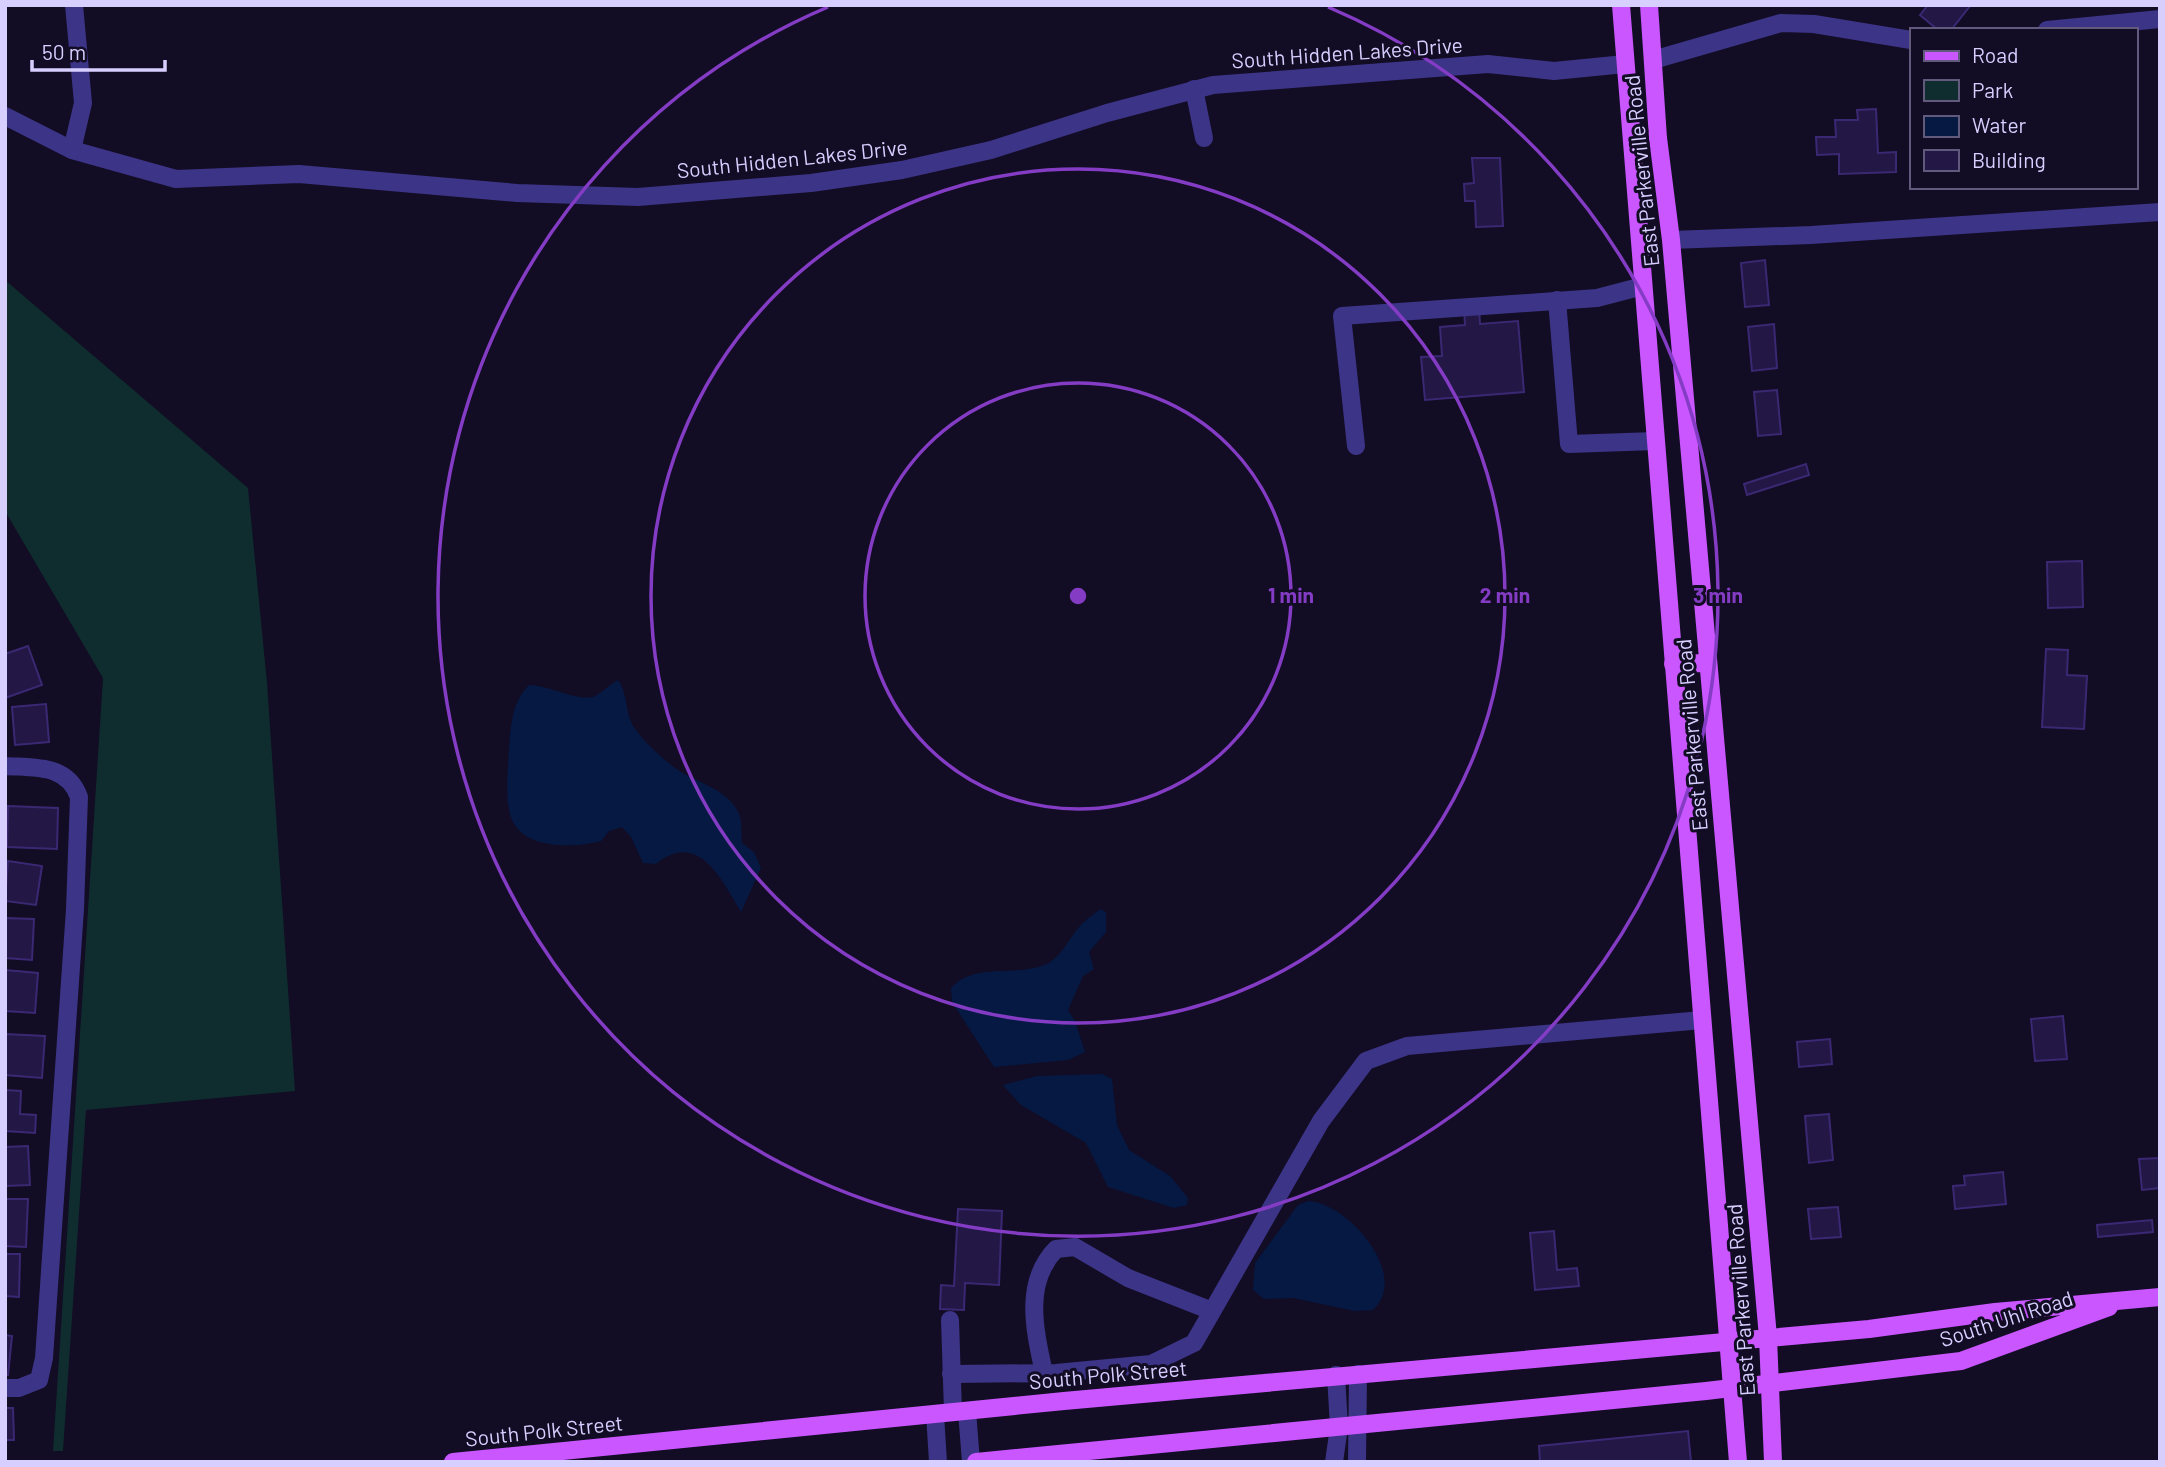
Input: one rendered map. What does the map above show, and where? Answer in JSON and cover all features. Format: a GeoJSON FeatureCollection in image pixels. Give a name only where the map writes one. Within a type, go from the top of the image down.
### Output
{"type":"FeatureCollection","features":[{"type":"Feature","properties":{"kind":"main road","name":"East Parkerville Road"},"geometry":{"type":"LineString","coordinates":[[1621,5],[1738,1462]]}},
{"type":"Feature","properties":{"kind":"main road","name":"East Parkerville Road"},"geometry":{"type":"LineString","coordinates":[[1649,5],[1658,138],[1675,283],[1768,1338],[1773,1462]]}},
{"type":"Feature","properties":{"kind":"main road"},"geometry":{"type":"LineString","coordinates":[[1625,64],[1653,60]]}},
{"type":"Feature","properties":{"kind":"main road"},"geometry":{"type":"LineString","coordinates":[[1643,286],[1675,283]]}},
{"type":"Feature","properties":{"kind":"main road"},"geometry":{"type":"LineString","coordinates":[[1673,664],[1707,663]]}},
{"type":"Feature","properties":{"kind":"main road","name":"South Uhl Road"},"geometry":{"type":"LineString","coordinates":[[1768,1338],[2160,1297]]}},
{"type":"Feature","properties":{"kind":"main road","name":"South Uhl Road"},"geometry":{"type":"LineString","coordinates":[[1770,1385],[1961,1360],[2042,1334],[2129,1300]]}},
{"type":"Feature","properties":{"kind":"main road","name":"South Polk Street"},"geometry":{"type":"LineString","coordinates":[[453,1462],[951,1412],[1768,1338]]}},
{"type":"Feature","properties":{"kind":"main road"},"geometry":{"type":"LineString","coordinates":[[974,1462],[1770,1385]]}},
{"type":"Feature","properties":{"kind":"street"},"geometry":{"type":"LineString","coordinates":[[72,150],[83,103],[74,5]]}},
{"type":"Feature","properties":{"kind":"street"},"geometry":{"type":"LineString","coordinates":[[2068,28],[2160,19]]}},
{"type":"Feature","properties":{"kind":"street"},"geometry":{"type":"LineString","coordinates":[[1653,60],[1781,23],[1814,24],[1910,40]]}},
{"type":"Feature","properties":{"kind":"street","name":"South Hidden Lakes Drive"},"geometry":{"type":"LineString","coordinates":[[5,116],[72,150],[176,179],[299,174],[517,193],[598,197],[679,194],[811,183],[939,163],[1194,89],[1237,82],[1488,64],[1555,71],[1625,64]]}},
{"type":"Feature","properties":{"kind":"street"},"geometry":{"type":"LineString","coordinates":[[1194,89],[1204,138]]}},
{"type":"Feature","properties":{"kind":"street"},"geometry":{"type":"LineString","coordinates":[[1671,240],[1811,235],[2160,212]]}},
{"type":"Feature","properties":{"kind":"street"},"geometry":{"type":"LineString","coordinates":[[1356,446],[1342,316],[1597,298],[1643,286]]}},
{"type":"Feature","properties":{"kind":"street"},"geometry":{"type":"LineString","coordinates":[[1557,300],[1569,444],[1656,441]]}},
{"type":"Feature","properties":{"kind":"street"},"geometry":{"type":"LineString","coordinates":[[5,766],[62,772],[74,782],[79,797],[75,909],[44,1358],[39,1380],[19,1388],[5,1388]]}},
{"type":"Feature","properties":{"kind":"street"},"geometry":{"type":"LineString","coordinates":[[951,1374],[1044,1373],[1151,1364],[1194,1343],[1321,1121],[1366,1061],[1407,1046],[1702,1020]]}},
{"type":"Feature","properties":{"kind":"street"},"geometry":{"type":"LineString","coordinates":[[1044,1373],[1035,1334],[1033,1297],[1045,1261],[1056,1249],[1075,1247],[1128,1278],[1212,1311]]}},
{"type":"Feature","properties":{"kind":"street"},"geometry":{"type":"LineString","coordinates":[[938,1462],[951,1412],[950,1320]]}},
{"type":"Feature","properties":{"kind":"street"},"geometry":{"type":"LineString","coordinates":[[1357,1462],[1360,1426],[1358,1374]]}},
{"type":"Feature","properties":{"kind":"street"},"geometry":{"type":"LineString","coordinates":[[1334,1462],[1339,1427],[1336,1376]]}},
{"type":"Feature","properties":{"kind":"street"},"geometry":{"type":"LineString","coordinates":[[951,1412],[974,1462]]}},
{"type":"Feature","properties":{"kind":"green space"},"geometry":{"type":"Polygon","coordinates":[[[5,280],[248,488],[267,683],[295,1091],[86,1110],[63,1451],[53,1451],[103,678],[5,511],[5,280]]]}},
{"type":"Feature","properties":{"kind":"water"},"geometry":{"type":"Polygon","coordinates":[[[618,680],[632,724],[644,740],[675,768],[729,799],[740,816],[742,843],[754,852],[761,868],[741,912],[717,874],[708,863],[697,856],[685,852],[671,855],[656,864],[643,863],[631,837],[622,827],[609,831],[601,841],[565,845],[539,842],[528,837],[518,830],[512,820],[507,795],[510,732],[515,707],[523,692],[529,685],[589,698],[618,680]]]}},
{"type":"Feature","properties":{"kind":"water"},"geometry":{"type":"Polygon","coordinates":[[[1100,909],[1106,912],[1106,932],[1089,952],[1094,969],[1083,976],[1068,1010],[1075,1021],[1085,1052],[1068,1060],[994,1067],[952,1002],[951,988],[971,975],[1033,968],[1050,962],[1082,924],[1100,909]]]}},
{"type":"Feature","properties":{"kind":"water"},"geometry":{"type":"Polygon","coordinates":[[[1102,1074],[1112,1079],[1117,1125],[1129,1150],[1170,1176],[1188,1198],[1187,1205],[1174,1208],[1108,1187],[1086,1143],[1021,1105],[1003,1085],[1037,1076],[1102,1074]]]}},
{"type":"Feature","properties":{"kind":"water"},"geometry":{"type":"Polygon","coordinates":[[[1308,1201],[1324,1205],[1340,1214],[1356,1227],[1369,1243],[1379,1260],[1384,1278],[1383,1295],[1373,1310],[1355,1311],[1293,1298],[1264,1299],[1253,1290],[1255,1263],[1298,1205],[1308,1201]]]}},
{"type":"Feature","properties":{"kind":"building"},"geometry":{"type":"Polygon","coordinates":[[[1928,5],[1970,6],[1953,28],[1936,28],[1920,15],[1928,5]]]}},
{"type":"Feature","properties":{"kind":"building"},"geometry":{"type":"Polygon","coordinates":[[[1876,109],[1878,153],[1896,152],[1896,172],[1839,174],[1839,154],[1817,155],[1816,137],[1836,137],[1835,120],[1858,120],[1857,110],[1876,109]]]}},
{"type":"Feature","properties":{"kind":"building"},"geometry":{"type":"Polygon","coordinates":[[[1472,158],[1500,158],[1503,226],[1476,227],[1475,201],[1465,201],[1464,184],[1474,183],[1472,158]]]}},
{"type":"Feature","properties":{"kind":"building"},"geometry":{"type":"Polygon","coordinates":[[[1765,260],[1769,305],[1745,307],[1741,263],[1765,260]]]}},
{"type":"Feature","properties":{"kind":"building"},"geometry":{"type":"Polygon","coordinates":[[[1479,307],[1480,324],[1518,321],[1524,392],[1425,400],[1421,357],[1442,356],[1440,327],[1465,325],[1464,308],[1479,307]]]}},
{"type":"Feature","properties":{"kind":"building"},"geometry":{"type":"Polygon","coordinates":[[[1774,324],[1777,368],[1752,371],[1748,327],[1774,324]]]}},
{"type":"Feature","properties":{"kind":"building"},"geometry":{"type":"Polygon","coordinates":[[[1777,390],[1781,434],[1758,436],[1754,392],[1777,390]]]}},
{"type":"Feature","properties":{"kind":"building"},"geometry":{"type":"Polygon","coordinates":[[[1806,464],[1809,475],[1747,495],[1744,484],[1806,464]]]}},
{"type":"Feature","properties":{"kind":"building"},"geometry":{"type":"Polygon","coordinates":[[[2082,561],[2083,607],[2048,608],[2047,562],[2082,561]]]}},
{"type":"Feature","properties":{"kind":"building"},"geometry":{"type":"Polygon","coordinates":[[[28,646],[42,685],[5,698],[5,654],[28,646]]]}},
{"type":"Feature","properties":{"kind":"building"},"geometry":{"type":"Polygon","coordinates":[[[2046,649],[2068,650],[2067,675],[2087,676],[2084,729],[2042,727],[2046,649]]]}},
{"type":"Feature","properties":{"kind":"building"},"geometry":{"type":"Polygon","coordinates":[[[46,704],[49,742],[15,745],[12,707],[46,704]]]}},
{"type":"Feature","properties":{"kind":"building"},"geometry":{"type":"Polygon","coordinates":[[[8,806],[58,808],[57,849],[7,847],[8,806]]]}},
{"type":"Feature","properties":{"kind":"building"},"geometry":{"type":"Polygon","coordinates":[[[8,861],[42,866],[36,905],[5,901],[8,861]]]}},
{"type":"Feature","properties":{"kind":"building"},"geometry":{"type":"Polygon","coordinates":[[[5,918],[34,919],[32,960],[5,958],[5,918]]]}},
{"type":"Feature","properties":{"kind":"building"},"geometry":{"type":"Polygon","coordinates":[[[5,970],[38,973],[35,1013],[5,1011],[5,970]]]}},
{"type":"Feature","properties":{"kind":"building"},"geometry":{"type":"Polygon","coordinates":[[[2063,1016],[2067,1059],[2035,1061],[2031,1019],[2063,1016]]]}},
{"type":"Feature","properties":{"kind":"building"},"geometry":{"type":"Polygon","coordinates":[[[5,1034],[45,1036],[42,1078],[5,1075],[5,1034]]]}},
{"type":"Feature","properties":{"kind":"building"},"geometry":{"type":"Polygon","coordinates":[[[1830,1039],[1832,1064],[1799,1067],[1797,1042],[1830,1039]]]}},
{"type":"Feature","properties":{"kind":"building"},"geometry":{"type":"Polygon","coordinates":[[[5,1090],[21,1091],[20,1114],[36,1115],[35,1133],[5,1131],[5,1090]]]}},
{"type":"Feature","properties":{"kind":"building"},"geometry":{"type":"Polygon","coordinates":[[[1829,1114],[1833,1160],[1809,1163],[1805,1116],[1829,1114]]]}},
{"type":"Feature","properties":{"kind":"building"},"geometry":{"type":"Polygon","coordinates":[[[28,1146],[30,1185],[5,1186],[5,1147],[28,1146]]]}},
{"type":"Feature","properties":{"kind":"building"},"geometry":{"type":"Polygon","coordinates":[[[2160,1158],[2160,1188],[2142,1190],[2139,1159],[2160,1158]]]}},
{"type":"Feature","properties":{"kind":"building"},"geometry":{"type":"Polygon","coordinates":[[[2003,1172],[2006,1204],[1955,1209],[1953,1186],[1965,1185],[1964,1176],[2003,1172]]]}},
{"type":"Feature","properties":{"kind":"building"},"geometry":{"type":"Polygon","coordinates":[[[5,1199],[28,1199],[26,1247],[5,1246],[5,1199]]]}},
{"type":"Feature","properties":{"kind":"building"},"geometry":{"type":"Polygon","coordinates":[[[1838,1207],[1841,1237],[1811,1239],[1808,1209],[1838,1207]]]}},
{"type":"Feature","properties":{"kind":"building"},"geometry":{"type":"Polygon","coordinates":[[[958,1209],[1002,1211],[999,1285],[965,1283],[964,1310],[940,1309],[941,1285],[954,1286],[958,1209]]]}},
{"type":"Feature","properties":{"kind":"building"},"geometry":{"type":"Polygon","coordinates":[[[2152,1220],[2153,1232],[2098,1237],[2097,1225],[2152,1220]]]}},
{"type":"Feature","properties":{"kind":"building"},"geometry":{"type":"Polygon","coordinates":[[[1554,1231],[1557,1270],[1577,1268],[1579,1286],[1535,1290],[1530,1233],[1554,1231]]]}},
{"type":"Feature","properties":{"kind":"building"},"geometry":{"type":"Polygon","coordinates":[[[5,1254],[20,1254],[19,1297],[5,1296],[5,1254]]]}},
{"type":"Feature","properties":{"kind":"building"},"geometry":{"type":"Polygon","coordinates":[[[5,1335],[12,1336],[8,1375],[5,1375],[5,1335]]]}},
{"type":"Feature","properties":{"kind":"building"},"geometry":{"type":"Polygon","coordinates":[[[5,1408],[13,1408],[14,1440],[5,1440],[5,1408]]]}},
{"type":"Feature","properties":{"kind":"building"},"geometry":{"type":"Polygon","coordinates":[[[1688,1431],[1691,1462],[1540,1462],[1539,1446],[1688,1431]]]}}]}
